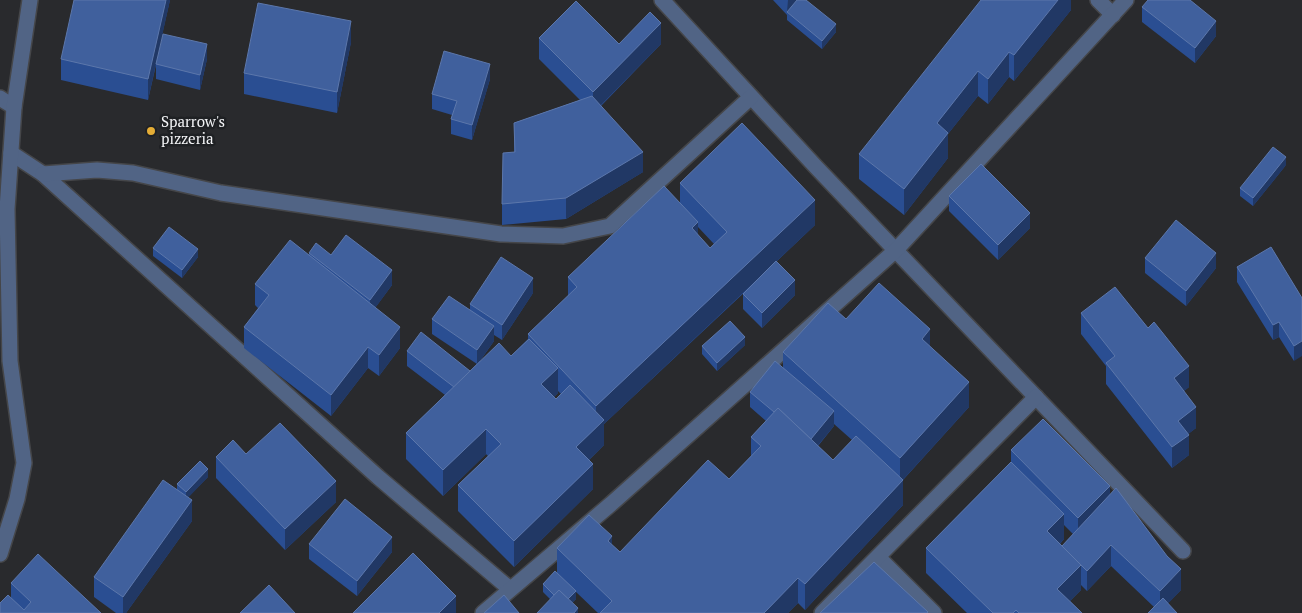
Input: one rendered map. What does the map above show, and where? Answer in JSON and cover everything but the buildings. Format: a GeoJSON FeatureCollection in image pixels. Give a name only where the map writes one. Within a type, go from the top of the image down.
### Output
{"type":"FeatureCollection","features":[{"type":"Feature","properties":{"kind":"street"},"geometry":{"type":"LineString","coordinates":[[0,554],[17,499],[24,463],[10,361],[6,209],[14,107],[30,0]]}},
{"type":"Feature","properties":{"kind":"street"},"geometry":{"type":"LineString","coordinates":[[662,0],[751,97],[1182,551]]}},
{"type":"Feature","properties":{"kind":"street"},"geometry":{"type":"LineString","coordinates":[[1098,0],[1113,15]]}},
{"type":"Feature","properties":{"kind":"street"},"geometry":{"type":"LineString","coordinates":[[483,613],[610,504],[896,250],[1126,0]]}},
{"type":"Feature","properties":{"kind":"street"},"geometry":{"type":"LineString","coordinates":[[43,174],[98,170],[132,173],[221,193],[491,233],[563,236],[610,226],[751,97]]}},
{"type":"Feature","properties":{"kind":"street"},"geometry":{"type":"LineString","coordinates":[[0,98],[14,107]]}},
{"type":"Feature","properties":{"kind":"street"},"geometry":{"type":"LineString","coordinates":[[11,153],[43,174],[378,477],[510,589]]}},
{"type":"Feature","properties":{"kind":"street"},"geometry":{"type":"LineString","coordinates":[[822,613],[1036,398]]}},
{"type":"Feature","properties":{"kind":"street"},"geometry":{"type":"LineString","coordinates":[[878,557],[934,613]]}},
{"type":"Feature","properties":{"kind":"place","name":"Sparrow's pizzeria"},"geometry":{"type":"Point","coordinates":[151,131]}}]}
